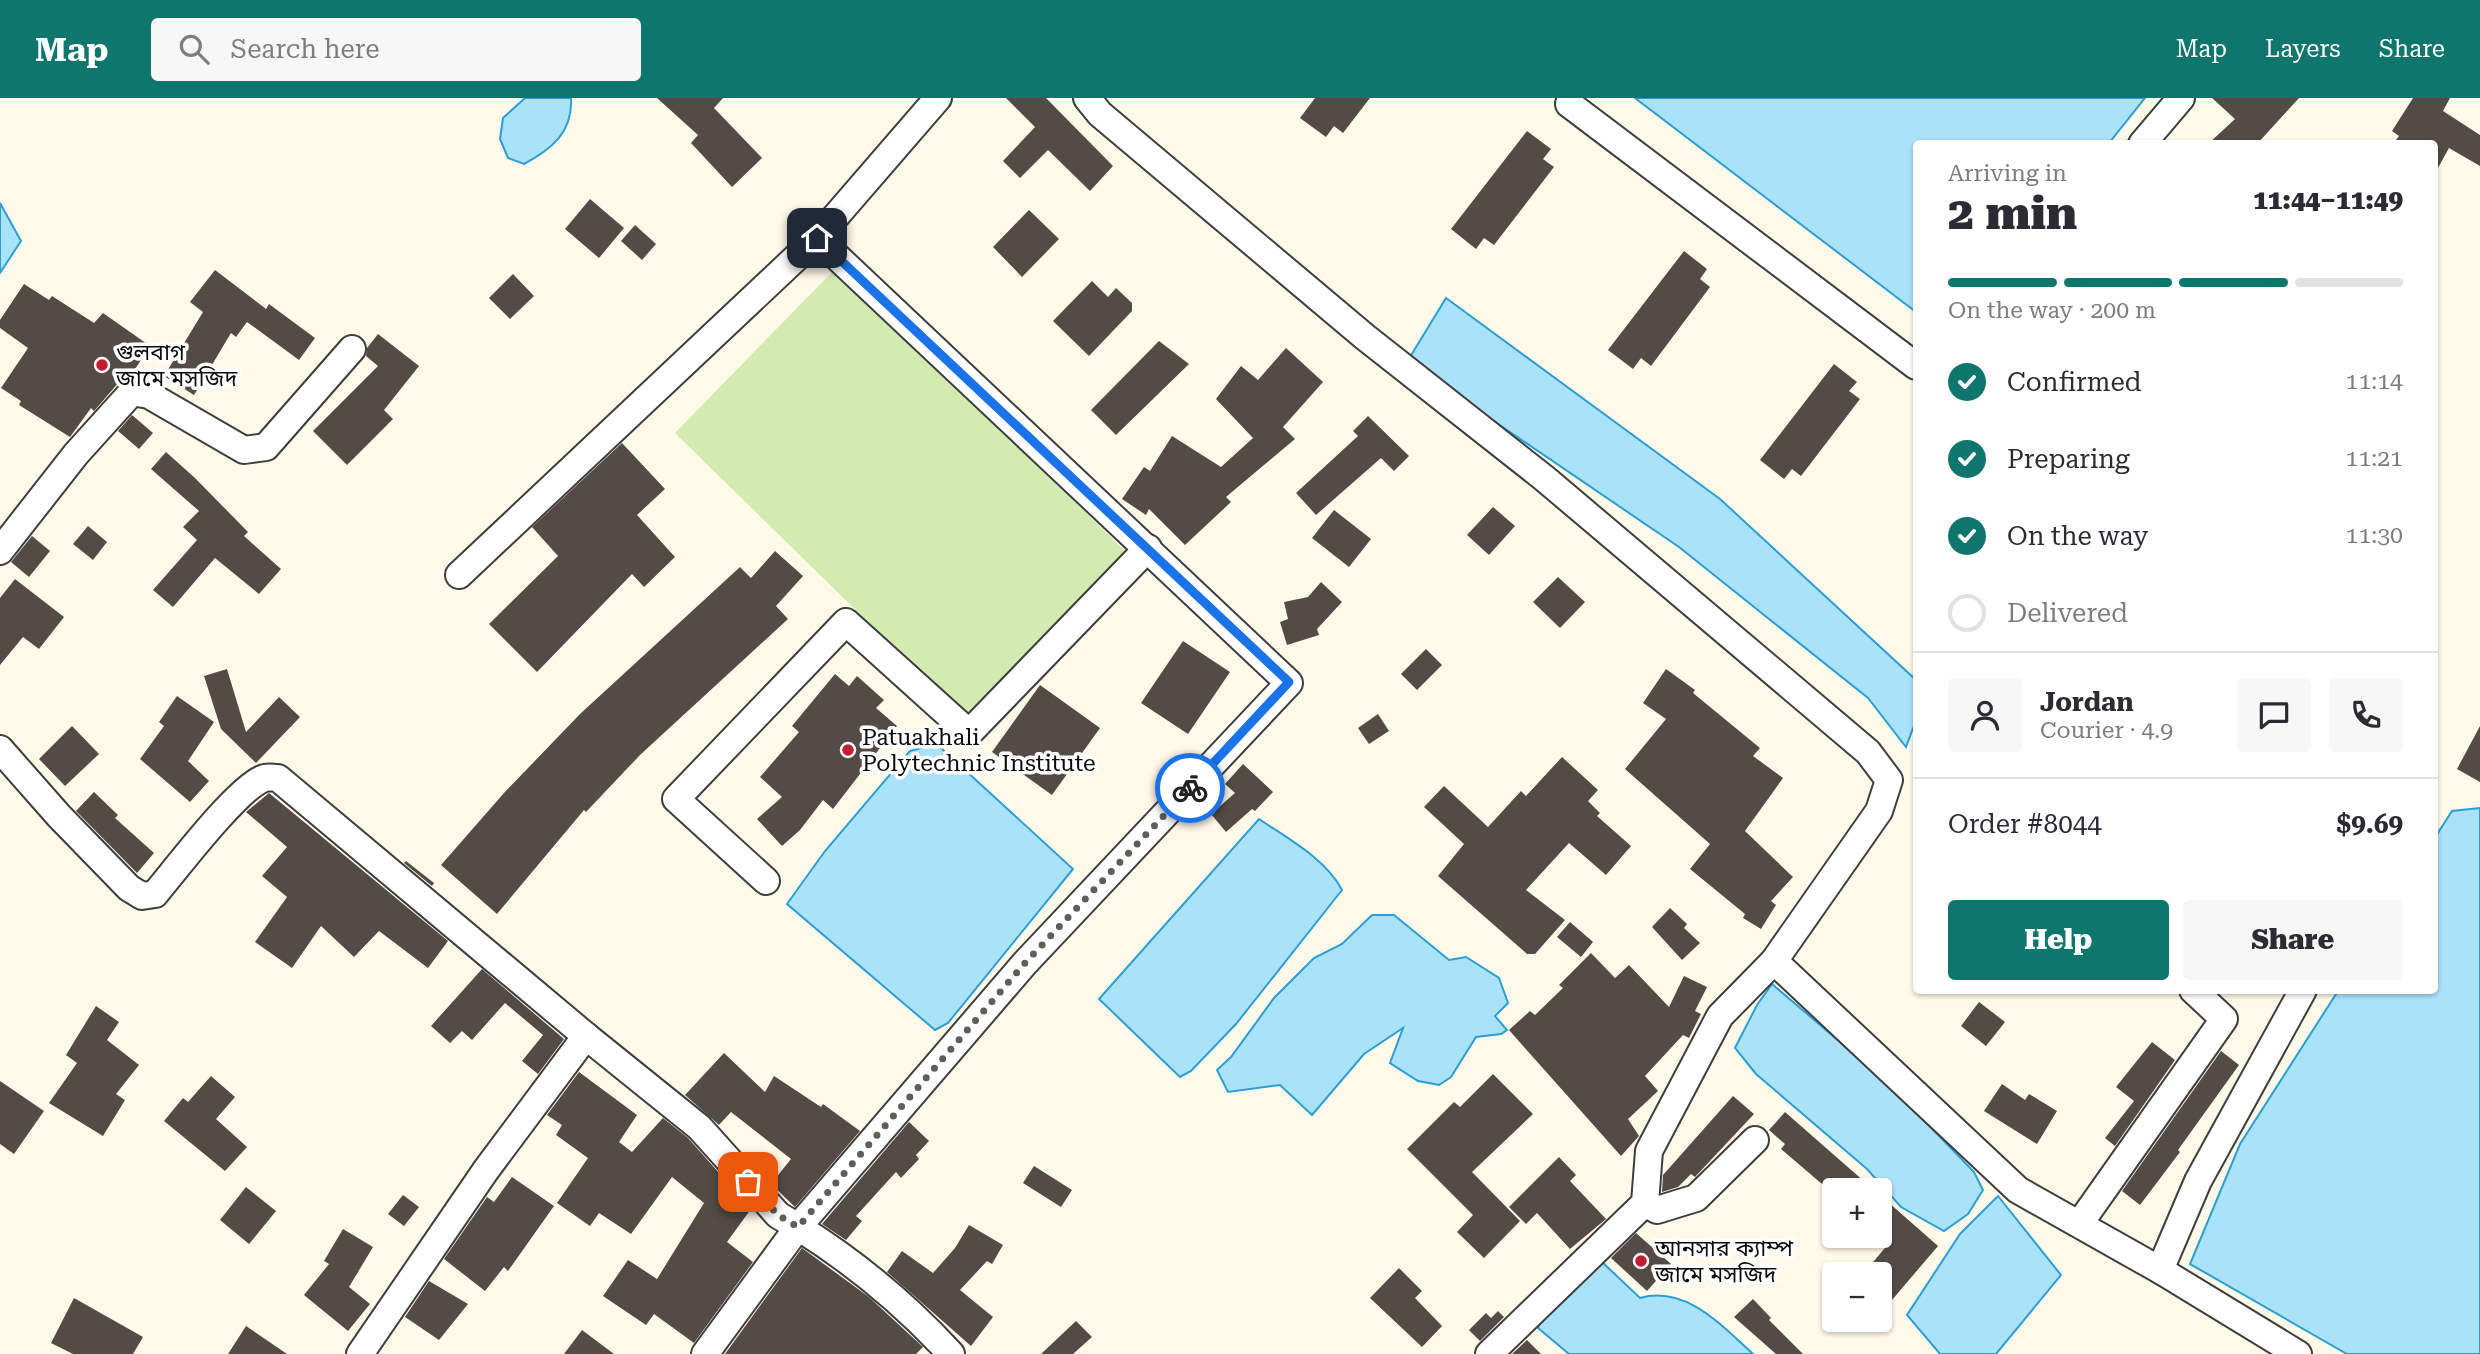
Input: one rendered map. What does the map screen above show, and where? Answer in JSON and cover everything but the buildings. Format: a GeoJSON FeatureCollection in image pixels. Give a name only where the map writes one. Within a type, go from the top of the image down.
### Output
{"type":"FeatureCollection","features":[{"type":"Feature","properties":{"kind":"street"},"geometry":{"type":"LineString","coordinates":[[459,575],[817,238],[938,98]]}},
{"type":"Feature","properties":{"kind":"street"},"geometry":{"type":"LineString","coordinates":[[1087,98],[1100,114],[1365,337],[1544,478],[1868,752],[1889,780],[1879,811],[1774,961],[1720,1016],[1649,1151],[1645,1203],[1489,1354]]}},
{"type":"Feature","properties":{"kind":"street"},"geometry":{"type":"LineString","coordinates":[[2145,140],[2181,98]]}},
{"type":"Feature","properties":{"kind":"street"},"geometry":{"type":"LineString","coordinates":[[1568,100],[1913,364]]}},
{"type":"Feature","properties":{"kind":"street"},"geometry":{"type":"LineString","coordinates":[[705,1354],[798,1227],[1025,963],[1289,682],[817,238]]}},
{"type":"Feature","properties":{"kind":"street"},"geometry":{"type":"LineString","coordinates":[[0,551],[76,454],[132,393],[149,394],[244,450],[266,447],[352,349]]}},
{"type":"Feature","properties":{"kind":"street"},"geometry":{"type":"LineString","coordinates":[[766,881],[676,799],[846,622],[969,733],[1148,548]]}},
{"type":"Feature","properties":{"kind":"street"},"geometry":{"type":"LineString","coordinates":[[0,749],[67,825],[129,888],[142,896],[155,894],[236,800],[265,777],[278,778],[699,1127],[778,1215],[844,1255],[928,1328],[951,1354]]}},
{"type":"Feature","properties":{"kind":"street"},"geometry":{"type":"LineString","coordinates":[[1774,961],[2018,1190],[2160,1270],[2263,1345],[2298,1354]]}},
{"type":"Feature","properties":{"kind":"street"},"geometry":{"type":"LineString","coordinates":[[2080,1223],[2224,1019],[2197,994]]}},
{"type":"Feature","properties":{"kind":"street"},"geometry":{"type":"LineString","coordinates":[[2160,1270],[2198,1181],[2301,994]]}},
{"type":"Feature","properties":{"kind":"street"},"geometry":{"type":"LineString","coordinates":[[360,1354],[486,1170],[586,1036]]}},
{"type":"Feature","properties":{"kind":"street"},"geometry":{"type":"LineString","coordinates":[[1645,1203],[1657,1210],[1696,1198],[1755,1140]]}},
{"type":"Feature","properties":{"kind":"green space"},"geometry":{"type":"Polygon","coordinates":[[[836,268],[1126,552],[965,717],[675,433],[836,268]]]}},
{"type":"Feature","properties":{"kind":"water"},"geometry":{"type":"Polygon","coordinates":[[[525,98],[571,98],[571,110],[559,138],[524,164],[508,158],[500,139],[503,118],[525,98]]]}},
{"type":"Feature","properties":{"kind":"water"},"geometry":{"type":"Polygon","coordinates":[[[1635,98],[2145,98],[2111,140],[1913,140],[1913,310],[1635,98]]]}},
{"type":"Feature","properties":{"kind":"water"},"geometry":{"type":"Polygon","coordinates":[[[0,203],[21,241],[0,273],[0,203]]]}},
{"type":"Feature","properties":{"kind":"water"},"geometry":{"type":"Polygon","coordinates":[[[1446,298],[1720,499],[1913,677],[1913,728],[1906,747],[1868,698],[1679,547],[1407,362],[1446,298]]]}},
{"type":"Feature","properties":{"kind":"water"},"geometry":{"type":"Polygon","coordinates":[[[931,745],[941,748],[1073,869],[948,1023],[935,1030],[787,904],[825,851],[910,751],[931,745]]]}},
{"type":"Feature","properties":{"kind":"water"},"geometry":{"type":"Polygon","coordinates":[[[2480,808],[2480,1354],[2347,1354],[2190,1264],[2240,1144],[2336,994],[2438,994],[2438,833],[2452,811],[2480,808]]]}},
{"type":"Feature","properties":{"kind":"water"},"geometry":{"type":"Polygon","coordinates":[[[1259,819],[1316,859],[1342,890],[1236,1024],[1191,1071],[1180,1077],[1099,999],[1259,819]]]}},
{"type":"Feature","properties":{"kind":"water"},"geometry":{"type":"Polygon","coordinates":[[[1372,915],[1394,915],[1449,960],[1466,957],[1499,978],[1508,1003],[1495,1016],[1507,1030],[1501,1034],[1476,1037],[1451,1077],[1439,1085],[1418,1081],[1390,1063],[1403,1028],[1364,1054],[1312,1115],[1280,1085],[1228,1092],[1217,1070],[1231,1057],[1274,998],[1314,958],[1342,944],[1372,915]]]}},
{"type":"Feature","properties":{"kind":"water"},"geometry":{"type":"Polygon","coordinates":[[[1772,984],[1887,1082],[1974,1172],[1983,1190],[1968,1214],[1944,1231],[1901,1207],[1892,1197],[1892,1178],[1875,1178],[1756,1074],[1735,1048],[1757,1005],[1772,984]]]}},
{"type":"Feature","properties":{"kind":"water"},"geometry":{"type":"Polygon","coordinates":[[[1998,1196],[2061,1275],[1996,1354],[1940,1354],[1907,1315],[1960,1234],[1998,1196]]]}},
{"type":"Feature","properties":{"kind":"water"},"geometry":{"type":"Polygon","coordinates":[[[1601,1261],[1640,1298],[1673,1297],[1688,1303],[1716,1321],[1753,1354],[1569,1354],[1538,1328],[1542,1316],[1601,1261]]]}},
{"type":"Feature","properties":{"kind":"way so far"},"geometry":{"type":"LineString","coordinates":[[748,1182],[778,1215],[798,1227],[1025,963],[1190,788]]}},
{"type":"Feature","properties":{"kind":"place","name":"গুলবাগ জামে মসজিদ"},"geometry":{"type":"Point","coordinates":[102,365]}},
{"type":"Feature","properties":{"kind":"place","name":"Patuakhali Polytechnic Institute"},"geometry":{"type":"Point","coordinates":[848,750]}},
{"type":"Feature","properties":{"kind":"place","name":"আনসার ক্যাম্প জামে মসজিদ"},"geometry":{"type":"Point","coordinates":[1641,1261]}},
{"type":"Feature","properties":{"kind":"route"},"geometry":{"type":"LineString","coordinates":[[817,238],[1289,682],[1190,788]]}}]}
